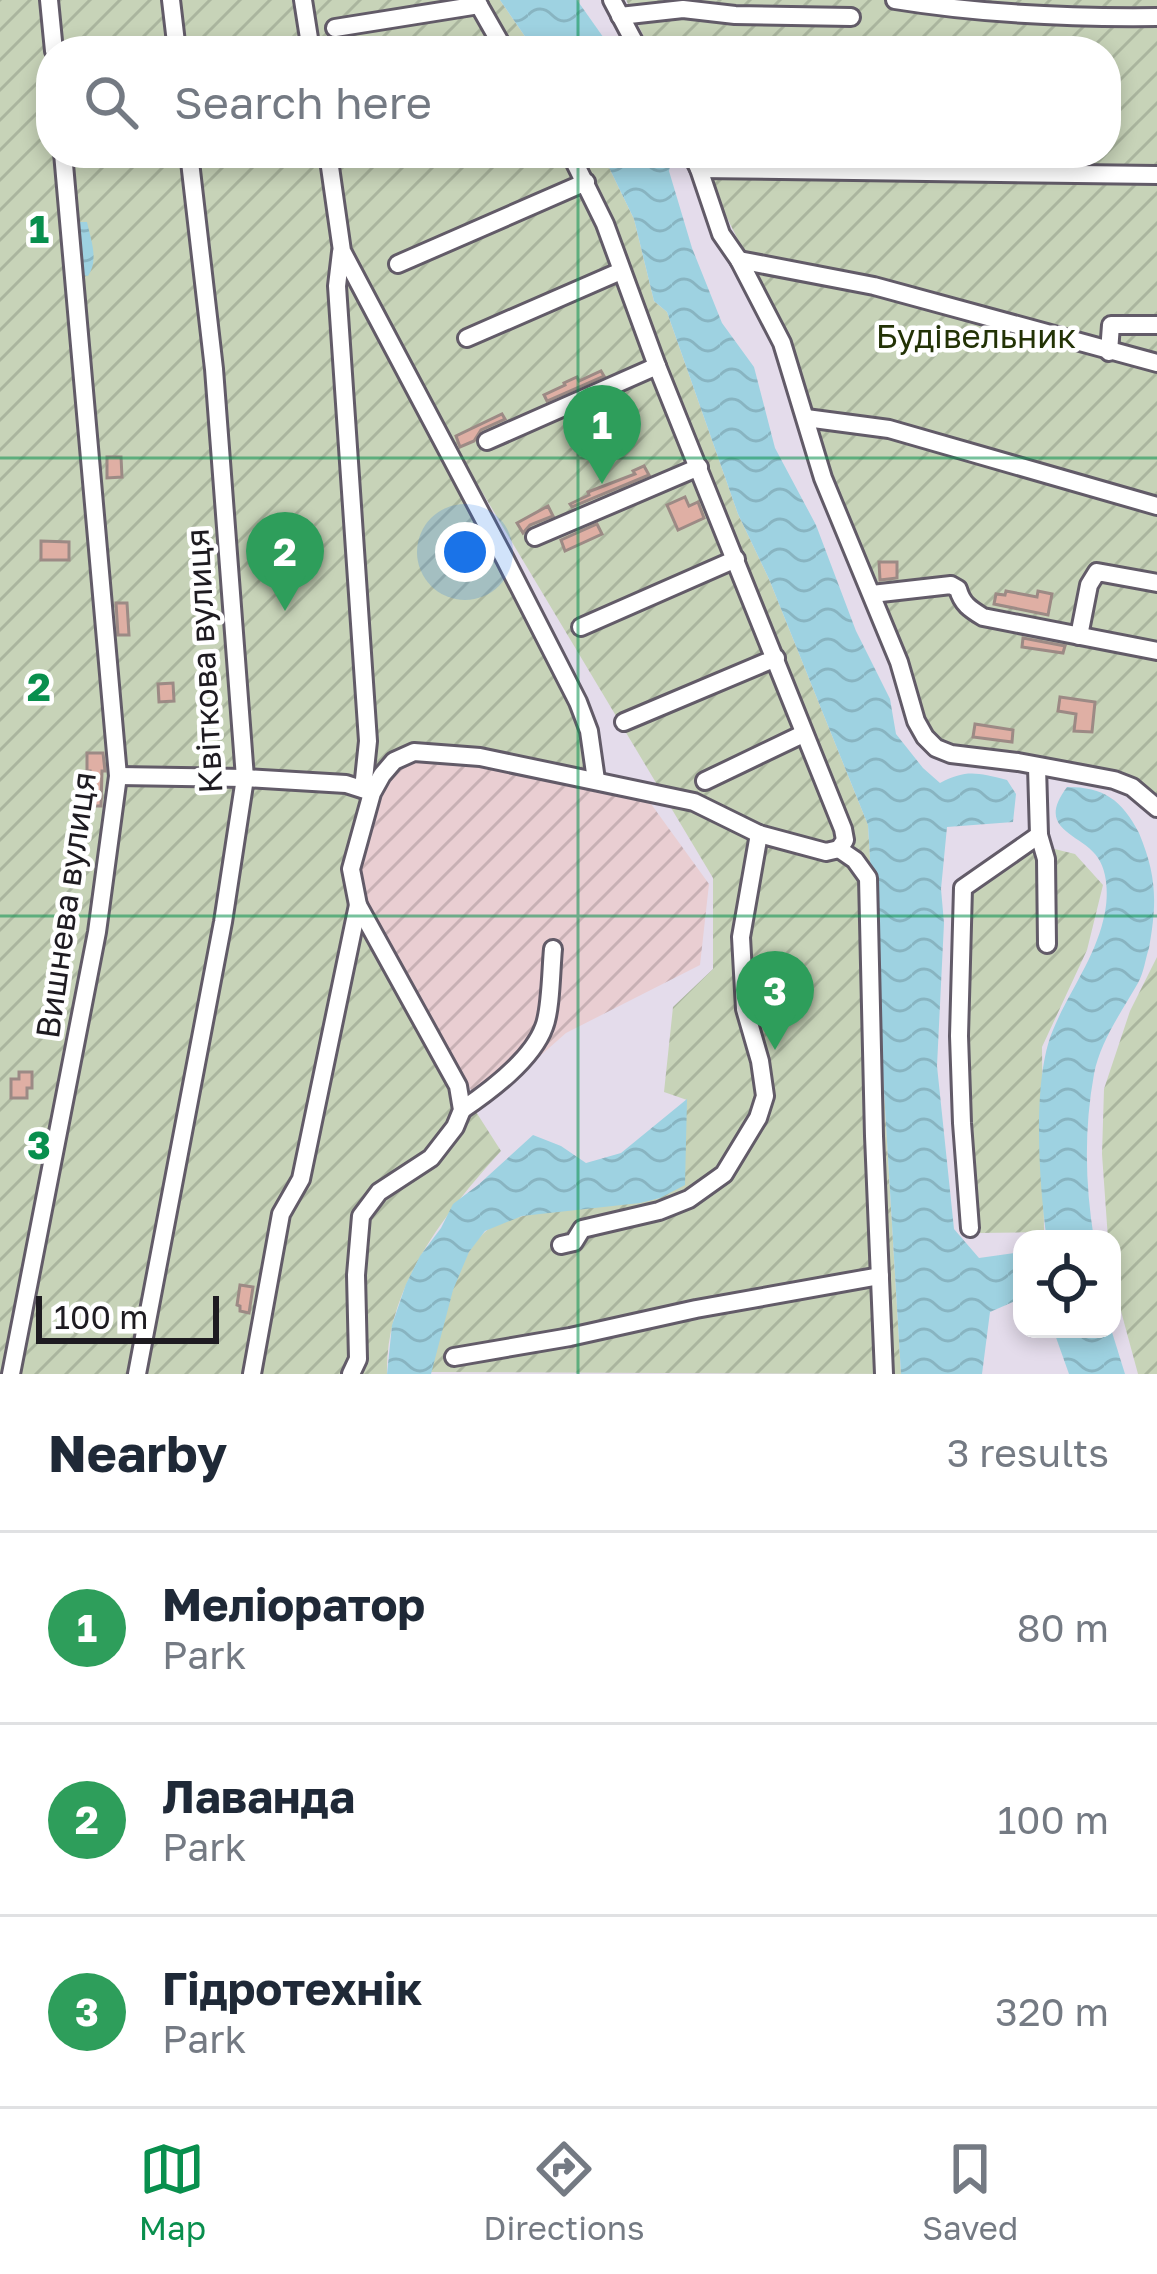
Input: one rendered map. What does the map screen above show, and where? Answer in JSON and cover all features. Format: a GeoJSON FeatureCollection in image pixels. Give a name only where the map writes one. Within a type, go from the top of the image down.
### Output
{"type":"FeatureCollection","features":[{"type":"Feature","properties":{"kind":"street"},"geometry":{"type":"LineString","coordinates":[[49,0],[53,36]]}},
{"type":"Feature","properties":{"kind":"street"},"geometry":{"type":"LineString","coordinates":[[171,0],[175,36]]}},
{"type":"Feature","properties":{"kind":"street"},"geometry":{"type":"LineString","coordinates":[[303,0],[309,36]]}},
{"type":"Feature","properties":{"kind":"street"},"geometry":{"type":"LineString","coordinates":[[389,0],[396,18]]}},
{"type":"Feature","properties":{"kind":"street"},"geometry":{"type":"LineString","coordinates":[[895,0],[955,10],[1157,17]]}},
{"type":"Feature","properties":{"kind":"street"},"geometry":{"type":"LineString","coordinates":[[335,28],[478,2],[497,36]]}},
{"type":"Feature","properties":{"kind":"street"},"geometry":{"type":"LineString","coordinates":[[630,36],[616,8],[851,17]]}},
{"type":"Feature","properties":{"kind":"street","name":"Вишнева вулиця"},"geometry":{"type":"LineString","coordinates":[[11,1374],[97,932],[118,776],[64,168]]}},
{"type":"Feature","properties":{"kind":"street","name":"Квіткова вулиця"},"geometry":{"type":"LineString","coordinates":[[137,1374],[223,922],[245,778],[214,369],[191,168]]}},
{"type":"Feature","properties":{"kind":"street"},"geometry":{"type":"LineString","coordinates":[[330,168],[341,251],[338,286],[368,741],[368,791],[351,869],[358,905],[458,1085],[462,1110]]}},
{"type":"Feature","properties":{"kind":"street"},"geometry":{"type":"LineString","coordinates":[[368,791],[394,761],[415,752],[480,758],[694,802],[760,834],[826,852],[845,840],[605,224],[579,168]]}},
{"type":"Feature","properties":{"kind":"street"},"geometry":{"type":"LineString","coordinates":[[697,168],[721,234],[782,344],[823,478],[925,736],[936,748],[951,754],[1114,780],[1132,787],[1157,808]]}},
{"type":"Feature","properties":{"kind":"street"},"geometry":{"type":"LineString","coordinates":[[926,168],[1157,175]]}},
{"type":"Feature","properties":{"kind":"street"},"geometry":{"type":"LineString","coordinates":[[398,265],[586,182]]}},
{"type":"Feature","properties":{"kind":"street"},"geometry":{"type":"LineString","coordinates":[[341,251],[578,702],[590,731],[596,780]]}},
{"type":"Feature","properties":{"kind":"street"},"geometry":{"type":"LineString","coordinates":[[739,260],[874,286],[1157,363]]}},
{"type":"Feature","properties":{"kind":"street"},"geometry":{"type":"LineString","coordinates":[[467,338],[621,271]]}},
{"type":"Feature","properties":{"kind":"street"},"geometry":{"type":"LineString","coordinates":[[1109,352],[1111,325],[1157,326]]}},
{"type":"Feature","properties":{"kind":"street"},"geometry":{"type":"LineString","coordinates":[[488,441],[657,366]]}},
{"type":"Feature","properties":{"kind":"street"},"geometry":{"type":"LineString","coordinates":[[806,418],[889,429],[1157,506]]}},
{"type":"Feature","properties":{"kind":"street"},"geometry":{"type":"LineString","coordinates":[[536,537],[699,467]]}},
{"type":"Feature","properties":{"kind":"street"},"geometry":{"type":"LineString","coordinates":[[581,627],[736,559]]}},
{"type":"Feature","properties":{"kind":"street"},"geometry":{"type":"LineString","coordinates":[[1079,637],[1089,585],[1097,572],[1157,583]]}},
{"type":"Feature","properties":{"kind":"street"},"geometry":{"type":"LineString","coordinates":[[872,594],[951,585],[968,608],[983,617],[1157,652]]}},
{"type":"Feature","properties":{"kind":"street"},"geometry":{"type":"LineString","coordinates":[[624,722],[776,658]]}},
{"type":"Feature","properties":{"kind":"street"},"geometry":{"type":"LineString","coordinates":[[705,781],[803,734]]}},
{"type":"Feature","properties":{"kind":"street"},"geometry":{"type":"LineString","coordinates":[[1037,767],[1039,835],[1046,859],[1047,944]]}},
{"type":"Feature","properties":{"kind":"street"},"geometry":{"type":"LineString","coordinates":[[118,776],[346,784],[368,791]]}},
{"type":"Feature","properties":{"kind":"street"},"geometry":{"type":"LineString","coordinates":[[561,1245],[574,1243],[582,1229],[689,1199],[724,1174],[758,1118],[765,1096],[745,1010],[741,937],[760,834]]}},
{"type":"Feature","properties":{"kind":"street"},"geometry":{"type":"LineString","coordinates":[[970,1228],[959,1036],[963,888],[1039,835]]}},
{"type":"Feature","properties":{"kind":"street"},"geometry":{"type":"LineString","coordinates":[[839,848],[868,878],[884,1374]]}},
{"type":"Feature","properties":{"kind":"street"},"geometry":{"type":"LineString","coordinates":[[252,1374],[281,1214],[301,1179],[358,905]]}},
{"type":"Feature","properties":{"kind":"street"},"geometry":{"type":"LineString","coordinates":[[351,1374],[358,1358],[356,1275],[361,1216],[379,1192],[431,1158],[462,1110],[524,1060],[545,1027],[553,949]]}},
{"type":"Feature","properties":{"kind":"street"},"geometry":{"type":"LineString","coordinates":[[454,1357],[880,1276]]}},
{"type":"Feature","properties":{"kind":"shaded area"},"geometry":{"type":"Polygon","coordinates":[[[413,759],[482,764],[646,797],[709,884],[700,965],[566,1033],[481,1108],[361,892],[360,861],[379,798],[397,765],[413,759]]]}},
{"type":"Feature","properties":{"kind":"green space"},"geometry":{"type":"Polygon","coordinates":[[[0,0],[500,0],[525,36],[36,36],[36,168],[609,168],[634,219],[654,301],[667,312],[738,514],[868,825],[901,1374],[430,1372],[457,1278],[485,1232],[500,1223],[543,1212],[660,1198],[687,1100],[664,1092],[673,1007],[713,969],[713,878],[345,263],[581,721],[588,772],[464,748],[407,746],[380,763],[359,805],[344,860],[350,900],[416,1018],[501,1151],[440,1225],[408,1281],[389,1342],[387,1374],[0,1374],[0,0]]]}},
{"type":"Feature","properties":{"kind":"green space","name":"Будівельник"},"geometry":{"type":"Polygon","coordinates":[[[626,0],[1157,0],[1157,797],[1140,783],[934,742],[919,718],[841,507],[787,337],[704,168],[1121,168],[1121,36],[644,36],[626,0]]]}},
{"type":"Feature","properties":{"kind":"green space"},"geometry":{"type":"Polygon","coordinates":[[[1034,844],[1075,854],[1103,885],[1087,950],[1042,1047],[1044,1230],[978,1233],[967,1015],[970,888],[1034,844]]]}},
{"type":"Feature","properties":{"kind":"green space"},"geometry":{"type":"Polygon","coordinates":[[[1157,957],[1157,1374],[1138,1374],[1121,1311],[1121,1230],[1107,1230],[1104,1089],[1130,1011],[1157,957]]]}},
{"type":"Feature","properties":{"kind":"water"},"geometry":{"type":"Polygon","coordinates":[[[500,0],[577,0],[602,36],[525,36],[500,0]]]}},
{"type":"Feature","properties":{"kind":"water"},"geometry":{"type":"Polygon","coordinates":[[[609,168],[670,168],[692,248],[722,323],[754,367],[775,448],[816,525],[856,631],[890,699],[896,734],[940,783],[980,774],[1007,780],[1016,794],[1013,822],[947,827],[941,889],[944,923],[937,1066],[954,1229],[979,1258],[1013,1253],[1013,1302],[990,1312],[982,1374],[901,1374],[868,825],[738,514],[667,312],[654,301],[634,219],[609,168]]]}},
{"type":"Feature","properties":{"kind":"water"},"geometry":{"type":"Polygon","coordinates":[[[74,222],[87,222],[94,257],[88,276],[80,269],[74,222]]]}},
{"type":"Feature","properties":{"kind":"water"},"geometry":{"type":"Polygon","coordinates":[[[1067,787],[1102,793],[1119,804],[1139,833],[1154,890],[1142,975],[1106,1039],[1094,1074],[1087,1156],[1093,1230],[1046,1230],[1041,1186],[1039,1130],[1046,1051],[1096,944],[1107,899],[1098,858],[1058,822],[1058,802],[1067,787]]]}},
{"type":"Feature","properties":{"kind":"water"},"geometry":{"type":"Polygon","coordinates":[[[687,1099],[685,1185],[640,1203],[522,1216],[485,1231],[469,1252],[453,1290],[431,1374],[387,1374],[392,1325],[406,1284],[453,1204],[533,1135],[586,1163],[621,1153],[687,1099]]]}},
{"type":"Feature","properties":{"kind":"water"},"geometry":{"type":"Polygon","coordinates":[[[1056,1338],[1114,1338],[1125,1374],[1069,1374],[1056,1338]]]}},
{"type":"Feature","properties":{"kind":"building"},"geometry":{"type":"Polygon","coordinates":[[[601,371],[604,376],[547,401],[544,395],[577,377],[579,381],[601,371]]]}},
{"type":"Feature","properties":{"kind":"building"},"geometry":{"type":"Polygon","coordinates":[[[616,398],[620,406],[585,425],[580,414],[616,398]]]}},
{"type":"Feature","properties":{"kind":"building"},"geometry":{"type":"Polygon","coordinates":[[[502,414],[505,419],[460,447],[456,436],[502,414]]]}},
{"type":"Feature","properties":{"kind":"building"},"geometry":{"type":"Polygon","coordinates":[[[107,457],[121,457],[122,477],[107,478],[107,457]]]}},
{"type":"Feature","properties":{"kind":"building"},"geometry":{"type":"Polygon","coordinates":[[[644,466],[649,475],[570,504],[635,474],[644,466]]]}},
{"type":"Feature","properties":{"kind":"building"},"geometry":{"type":"Polygon","coordinates":[[[685,497],[689,506],[698,502],[704,518],[678,530],[667,505],[685,497]]]}},
{"type":"Feature","properties":{"kind":"building"},"geometry":{"type":"Polygon","coordinates":[[[548,506],[553,516],[523,533],[517,523],[548,506]]]}},
{"type":"Feature","properties":{"kind":"building"},"geometry":{"type":"Polygon","coordinates":[[[597,524],[602,534],[565,551],[561,540],[597,524]]]}},
{"type":"Feature","properties":{"kind":"building"},"geometry":{"type":"Polygon","coordinates":[[[41,541],[69,542],[69,560],[41,560],[41,541]]]}},
{"type":"Feature","properties":{"kind":"building"},"geometry":{"type":"Polygon","coordinates":[[[879,562],[897,562],[897,578],[880,580],[879,562]]]}},
{"type":"Feature","properties":{"kind":"building"},"geometry":{"type":"Polygon","coordinates":[[[1006,591],[1037,597],[1038,591],[1052,594],[1048,615],[994,604],[996,594],[1006,591]]]}},
{"type":"Feature","properties":{"kind":"building"},"geometry":{"type":"Polygon","coordinates":[[[116,603],[127,603],[129,635],[118,635],[116,603]]]}},
{"type":"Feature","properties":{"kind":"building"},"geometry":{"type":"Polygon","coordinates":[[[1023,638],[1065,646],[1063,653],[1022,647],[1023,638]]]}},
{"type":"Feature","properties":{"kind":"building"},"geometry":{"type":"Polygon","coordinates":[[[173,683],[174,701],[159,702],[158,684],[173,683]]]}},
{"type":"Feature","properties":{"kind":"building"},"geometry":{"type":"Polygon","coordinates":[[[1060,697],[1095,702],[1092,732],[1074,731],[1076,714],[1058,711],[1060,697]]]}},
{"type":"Feature","properties":{"kind":"building"},"geometry":{"type":"Polygon","coordinates":[[[975,724],[1013,730],[1012,742],[973,737],[975,724]]]}},
{"type":"Feature","properties":{"kind":"building"},"geometry":{"type":"Polygon","coordinates":[[[87,753],[103,753],[101,806],[89,806],[87,753]]]}},
{"type":"Feature","properties":{"kind":"building"},"geometry":{"type":"Polygon","coordinates":[[[19,1072],[32,1072],[32,1088],[27,1088],[27,1098],[11,1098],[11,1079],[19,1079],[19,1072]]]}},
{"type":"Feature","properties":{"kind":"building"},"geometry":{"type":"Polygon","coordinates":[[[240,1285],[253,1287],[249,1313],[237,1305],[240,1285]]]}},
{"type":"Feature","properties":{"kind":"place","name":"Меліоратор"},"geometry":{"type":"Point","coordinates":[602,484]}},
{"type":"Feature","properties":{"kind":"place","name":"Лаванда"},"geometry":{"type":"Point","coordinates":[285,611]}},
{"type":"Feature","properties":{"kind":"place","name":"Гідротехнік"},"geometry":{"type":"Point","coordinates":[775,1050]}}]}
